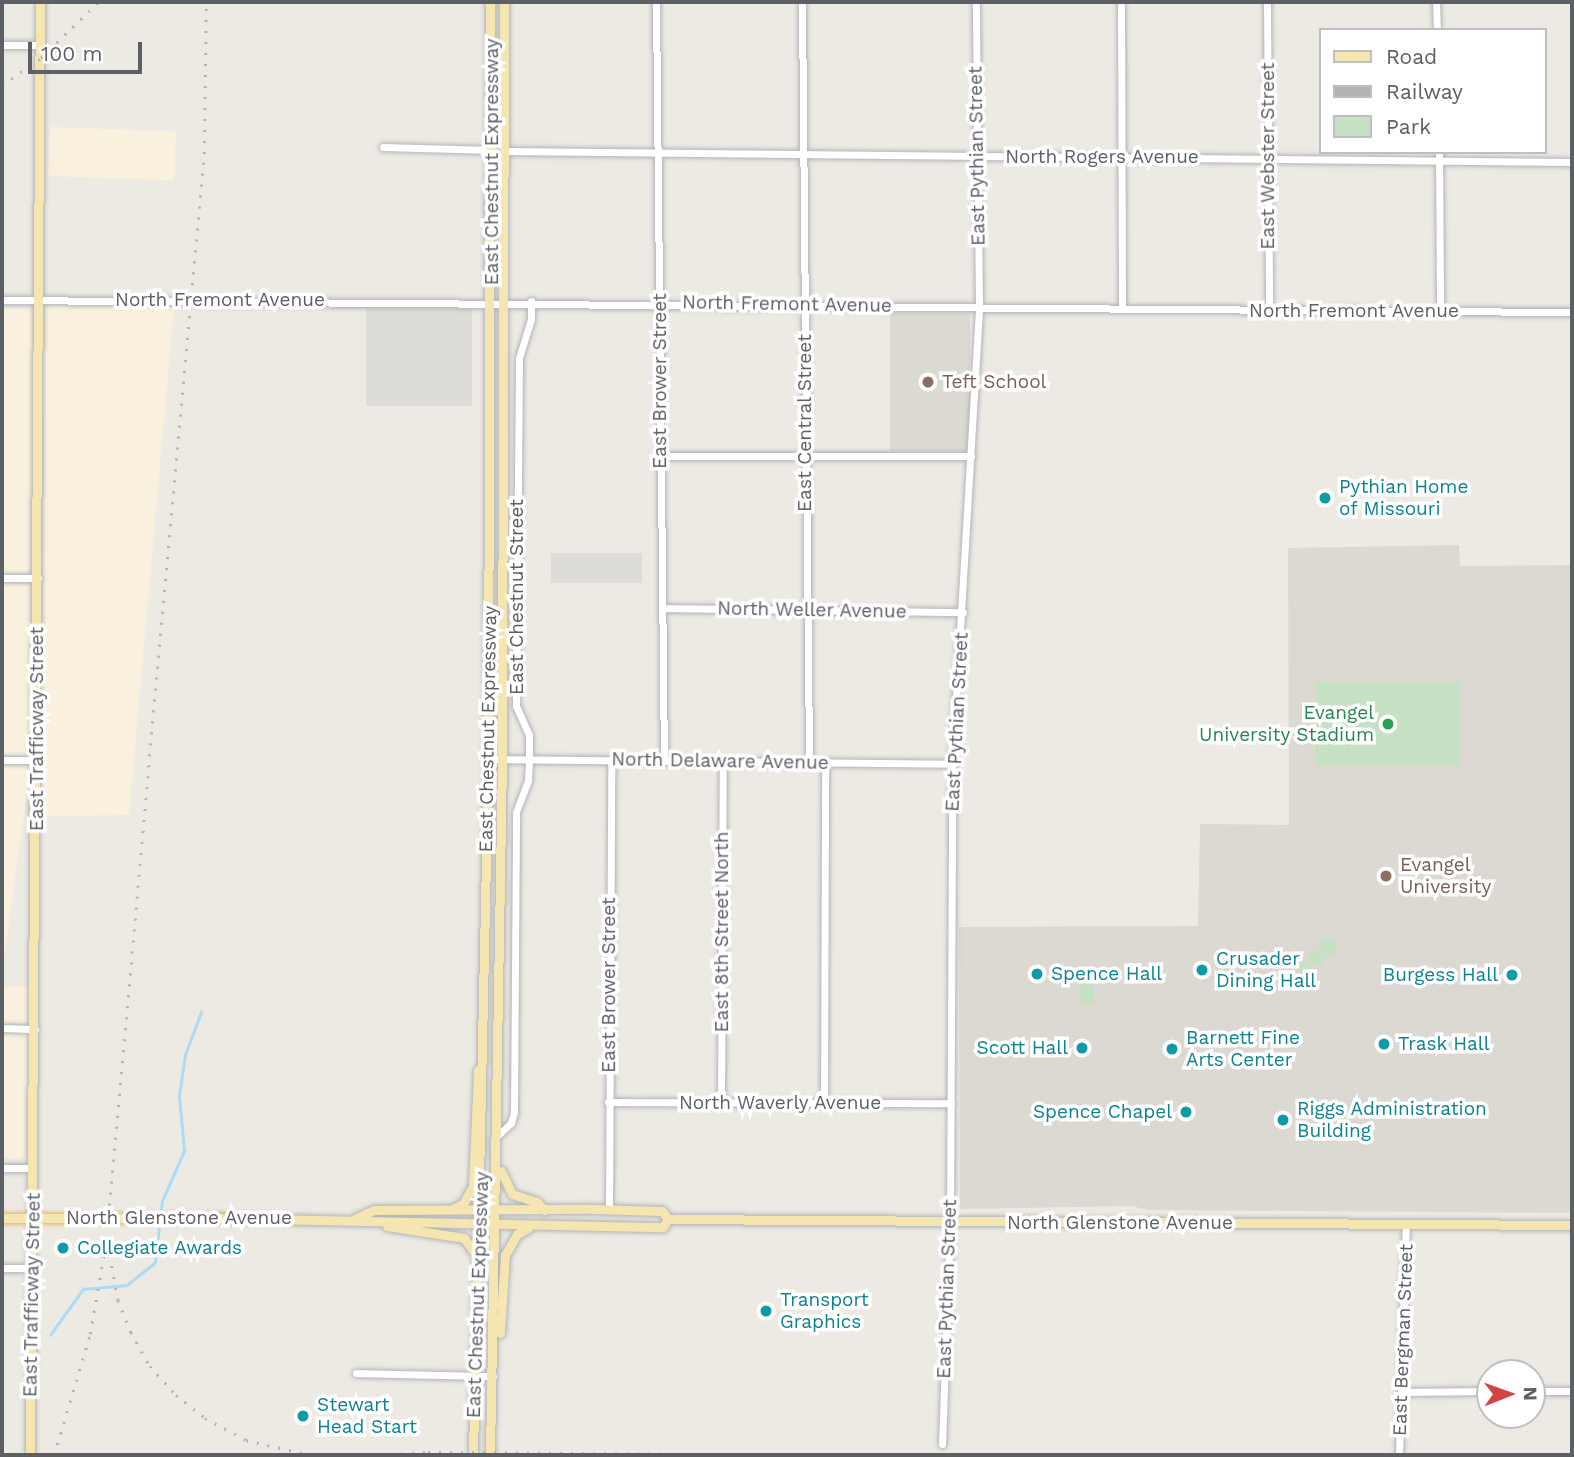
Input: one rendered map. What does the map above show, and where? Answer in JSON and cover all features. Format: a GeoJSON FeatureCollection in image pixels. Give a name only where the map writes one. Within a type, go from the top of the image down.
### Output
{"type":"FeatureCollection","features":[{"type":"Feature","properties":{"kind":"main road","name":"East Trafficway Street"},"geometry":{"type":"LineString","coordinates":[[30,1455],[37,760],[40,2]]}},
{"type":"Feature","properties":{"kind":"main road","name":"East Chestnut Expressway"},"geometry":{"type":"LineString","coordinates":[[473,1455],[481,1225],[488,759],[493,301],[490,2]]}},
{"type":"Feature","properties":{"kind":"main road","name":"East Chestnut Expressway"},"geometry":{"type":"LineString","coordinates":[[490,1455],[498,1152],[502,759],[506,301],[504,2]]}},
{"type":"Feature","properties":{"kind":"main road"},"geometry":{"type":"LineString","coordinates":[[443,1210],[463,1204],[473,1185],[478,1066],[484,1044]]}},
{"type":"Feature","properties":{"kind":"main road"},"geometry":{"type":"LineString","coordinates":[[498,1152],[506,1188],[544,1210]]}},
{"type":"Feature","properties":{"kind":"main road","name":"North Glenstone Avenue"},"geometry":{"type":"LineString","coordinates":[[356,1218],[374,1210],[609,1210],[662,1211],[668,1219]]}},
{"type":"Feature","properties":{"kind":"main road","name":"North Glenstone Avenue"},"geometry":{"type":"LineString","coordinates":[[2,1218],[356,1218],[376,1223],[663,1227],[668,1219]]}},
{"type":"Feature","properties":{"kind":"main road","name":"North Glenstone Avenue"},"geometry":{"type":"LineString","coordinates":[[668,1219],[1572,1225]]}},
{"type":"Feature","properties":{"kind":"main road"},"geometry":{"type":"LineString","coordinates":[[376,1223],[464,1238],[475,1247],[480,1264]]}},
{"type":"Feature","properties":{"kind":"main road"},"geometry":{"type":"LineString","coordinates":[[493,1376],[505,1255],[517,1234],[535,1226]]}},
{"type":"Feature","properties":{"kind":"street","name":"East Brower Street"},"geometry":{"type":"LineString","coordinates":[[656,2],[664,760]]}},
{"type":"Feature","properties":{"kind":"street","name":"East Central Street"},"geometry":{"type":"LineString","coordinates":[[802,2],[804,457],[809,760]]}},
{"type":"Feature","properties":{"kind":"street","name":"East Pythian Street"},"geometry":{"type":"LineString","coordinates":[[942,1444],[950,1222],[952,764],[979,306],[976,2]]}},
{"type":"Feature","properties":{"kind":"street"},"geometry":{"type":"LineString","coordinates":[[1121,2],[1122,308]]}},
{"type":"Feature","properties":{"kind":"street","name":"East Webster Street"},"geometry":{"type":"LineString","coordinates":[[1267,2],[1269,311]]}},
{"type":"Feature","properties":{"kind":"street"},"geometry":{"type":"LineString","coordinates":[[1436,2],[1437,28]]}},
{"type":"Feature","properties":{"kind":"street"},"geometry":{"type":"LineString","coordinates":[[2,45],[41,45]]}},
{"type":"Feature","properties":{"kind":"street"},"geometry":{"type":"LineString","coordinates":[[383,147],[492,150]]}},
{"type":"Feature","properties":{"kind":"street","name":"North Rogers Avenue"},"geometry":{"type":"LineString","coordinates":[[505,151],[1269,159],[1439,157],[1572,162]]}},
{"type":"Feature","properties":{"kind":"street"},"geometry":{"type":"LineString","coordinates":[[1439,157],[1440,311]]}},
{"type":"Feature","properties":{"kind":"street","name":"North Fremont Avenue"},"geometry":{"type":"LineString","coordinates":[[2,300],[531,301],[1269,311],[1572,312]]}},
{"type":"Feature","properties":{"kind":"street","name":"East Chestnut Street"},"geometry":{"type":"LineString","coordinates":[[498,1135],[511,1123],[514,1112],[516,812],[528,780],[529,759],[529,734],[516,706],[519,358],[531,319],[531,301]]}},
{"type":"Feature","properties":{"kind":"street"},"geometry":{"type":"LineString","coordinates":[[660,456],[971,456]]}},
{"type":"Feature","properties":{"kind":"street"},"geometry":{"type":"LineString","coordinates":[[2,578],[38,578]]}},
{"type":"Feature","properties":{"kind":"street","name":"North Weller Avenue"},"geometry":{"type":"LineString","coordinates":[[662,608],[962,612]]}},
{"type":"Feature","properties":{"kind":"street","name":"North Delaware Avenue"},"geometry":{"type":"LineString","coordinates":[[488,759],[809,760],[952,764]]}},
{"type":"Feature","properties":{"kind":"street"},"geometry":{"type":"LineString","coordinates":[[2,760],[37,760]]}},
{"type":"Feature","properties":{"kind":"street","name":"East Brower Street"},"geometry":{"type":"LineString","coordinates":[[609,1210],[611,760]]}},
{"type":"Feature","properties":{"kind":"street","name":"East 8th Street North"},"geometry":{"type":"LineString","coordinates":[[721,1103],[723,761]]}},
{"type":"Feature","properties":{"kind":"street"},"geometry":{"type":"LineString","coordinates":[[824,1103],[825,762]]}},
{"type":"Feature","properties":{"kind":"street"},"geometry":{"type":"LineString","coordinates":[[2,1028],[35,1029]]}},
{"type":"Feature","properties":{"kind":"street","name":"North Waverly Avenue"},"geometry":{"type":"LineString","coordinates":[[608,1102],[951,1103]]}},
{"type":"Feature","properties":{"kind":"street"},"geometry":{"type":"LineString","coordinates":[[2,1168],[33,1168]]}},
{"type":"Feature","properties":{"kind":"street","name":"East Bergman Street"},"geometry":{"type":"LineString","coordinates":[[1399,1455],[1406,1224]]}},
{"type":"Feature","properties":{"kind":"street"},"geometry":{"type":"LineString","coordinates":[[2,1268],[32,1268]]}},
{"type":"Feature","properties":{"kind":"street"},"geometry":{"type":"LineString","coordinates":[[356,1373],[493,1376]]}},
{"type":"Feature","properties":{"kind":"street"},"geometry":{"type":"LineString","coordinates":[[1401,1392],[1476,1391]]}},
{"type":"Feature","properties":{"kind":"street"},"geometry":{"type":"LineString","coordinates":[[1546,1391],[1572,1391]]}},
{"type":"Feature","properties":{"kind":"shaded area"},"geometry":{"type":"Polygon","coordinates":[[[50,127],[176,131],[174,180],[48,176],[50,127]]]}},
{"type":"Feature","properties":{"kind":"shaded area"},"geometry":{"type":"Polygon","coordinates":[[[52,305],[174,306],[129,815],[43,816],[46,310],[52,305]]]}},
{"type":"Feature","properties":{"kind":"shaded area"},"geometry":{"type":"Polygon","coordinates":[[[28,308],[32,312],[31,566],[25,573],[2,573],[2,309],[28,308]]]}},
{"type":"Feature","properties":{"kind":"shaded area"},"geometry":{"type":"Polygon","coordinates":[[[366,308],[472,308],[472,406],[366,406],[366,308]]]}},
{"type":"Feature","properties":{"kind":"shaded area","name":"Teft School"},"geometry":{"type":"Polygon","coordinates":[[[890,313],[970,313],[970,451],[890,451],[890,313]]]}},
{"type":"Feature","properties":{"kind":"shaded area","name":"Evangel University"},"geometry":{"type":"Polygon","coordinates":[[[1459,545],[1460,566],[1572,565],[1572,1213],[1147,1210],[1132,1206],[960,1209],[959,927],[1198,926],[1200,824],[1289,825],[1288,548],[1459,545]]]}},
{"type":"Feature","properties":{"kind":"shaded area"},"geometry":{"type":"Polygon","coordinates":[[[551,553],[642,553],[642,583],[551,583],[551,553]]]}},
{"type":"Feature","properties":{"kind":"shaded area"},"geometry":{"type":"Polygon","coordinates":[[[2,582],[31,586],[32,752],[27,756],[2,756],[2,582]]]}},
{"type":"Feature","properties":{"kind":"shaded area"},"geometry":{"type":"Polygon","coordinates":[[[2,763],[31,767],[4,954],[2,954],[2,763]]]}},
{"type":"Feature","properties":{"kind":"shaded area"},"geometry":{"type":"Polygon","coordinates":[[[2,986],[30,986],[30,1023],[2,1023],[2,986]]]}},
{"type":"Feature","properties":{"kind":"shaded area"},"geometry":{"type":"Polygon","coordinates":[[[2,1032],[25,1032],[29,1037],[28,1149],[21,1159],[2,1158],[2,1032]]]}},
{"type":"Feature","properties":{"kind":"green space","name":"Evangel University Stadium"},"geometry":{"type":"Polygon","coordinates":[[[1316,682],[1460,682],[1460,765],[1316,765],[1316,682]]]}},
{"type":"Feature","properties":{"kind":"green space"},"geometry":{"type":"Polygon","coordinates":[[[1328,938],[1334,941],[1337,947],[1334,953],[1328,956],[1322,953],[1319,947],[1322,941],[1328,938]]]}},
{"type":"Feature","properties":{"kind":"green space"},"geometry":{"type":"Polygon","coordinates":[[[1314,950],[1320,950],[1325,958],[1323,964],[1314,966],[1309,961],[1309,955],[1314,950]]]}},
{"type":"Feature","properties":{"kind":"green space"},"geometry":{"type":"Polygon","coordinates":[[[1302,962],[1308,962],[1313,970],[1311,976],[1302,978],[1297,973],[1297,967],[1302,962]]]}},
{"type":"Feature","properties":{"kind":"green space"},"geometry":{"type":"Polygon","coordinates":[[[1079,975],[1094,975],[1094,1003],[1079,1003],[1079,975]]]}},
{"type":"Feature","properties":{"kind":"waterway"},"geometry":{"type":"LineString","coordinates":[[50,1335],[83,1289],[127,1285],[155,1262],[162,1201],[184,1151],[179,1096],[185,1055],[201,1012]]}},
{"type":"Feature","properties":{"kind":"railway"},"geometry":{"type":"LineString","coordinates":[[2,85],[41,58],[98,2]]}},
{"type":"Feature","properties":{"kind":"railway"},"geometry":{"type":"LineString","coordinates":[[54,1455],[90,1334],[105,1249],[204,154],[206,2]]}},
{"type":"Feature","properties":{"kind":"railway"},"geometry":{"type":"LineString","coordinates":[[110,1255],[118,1300],[131,1332],[150,1366],[176,1395],[205,1418],[246,1440],[310,1455]]}},
{"type":"Feature","properties":{"kind":"railway"},"geometry":{"type":"LineString","coordinates":[[379,1455],[428,1452],[843,1455]]}},
{"type":"Feature","properties":{"kind":"place","name":"Teft School"},"geometry":{"type":"Point","coordinates":[928,382]}},
{"type":"Feature","properties":{"kind":"place","name":"Pythian Home of Missouri"},"geometry":{"type":"Point","coordinates":[1325,498]}},
{"type":"Feature","properties":{"kind":"place","name":"Evangel University Stadium"},"geometry":{"type":"Point","coordinates":[1388,724]}},
{"type":"Feature","properties":{"kind":"place","name":"Evangel University"},"geometry":{"type":"Point","coordinates":[1386,876]}},
{"type":"Feature","properties":{"kind":"place","name":"Crusader Dining Hall"},"geometry":{"type":"Point","coordinates":[1202,970]}},
{"type":"Feature","properties":{"kind":"place","name":"Spence Hall"},"geometry":{"type":"Point","coordinates":[1037,974]}},
{"type":"Feature","properties":{"kind":"place","name":"Burgess Hall"},"geometry":{"type":"Point","coordinates":[1512,975]}},
{"type":"Feature","properties":{"kind":"place","name":"Trask Hall"},"geometry":{"type":"Point","coordinates":[1384,1044]}},
{"type":"Feature","properties":{"kind":"place","name":"Scott Hall"},"geometry":{"type":"Point","coordinates":[1082,1048]}},
{"type":"Feature","properties":{"kind":"place","name":"Barnett Fine Arts Center"},"geometry":{"type":"Point","coordinates":[1172,1049]}},
{"type":"Feature","properties":{"kind":"place","name":"Spence Chapel"},"geometry":{"type":"Point","coordinates":[1186,1112]}},
{"type":"Feature","properties":{"kind":"place","name":"Riggs Administration Building"},"geometry":{"type":"Point","coordinates":[1283,1120]}},
{"type":"Feature","properties":{"kind":"place","name":"Collegiate Awards"},"geometry":{"type":"Point","coordinates":[63,1248]}},
{"type":"Feature","properties":{"kind":"place","name":"Transport Graphics"},"geometry":{"type":"Point","coordinates":[766,1311]}},
{"type":"Feature","properties":{"kind":"place","name":"Stewart Head Start"},"geometry":{"type":"Point","coordinates":[303,1416]}}]}
